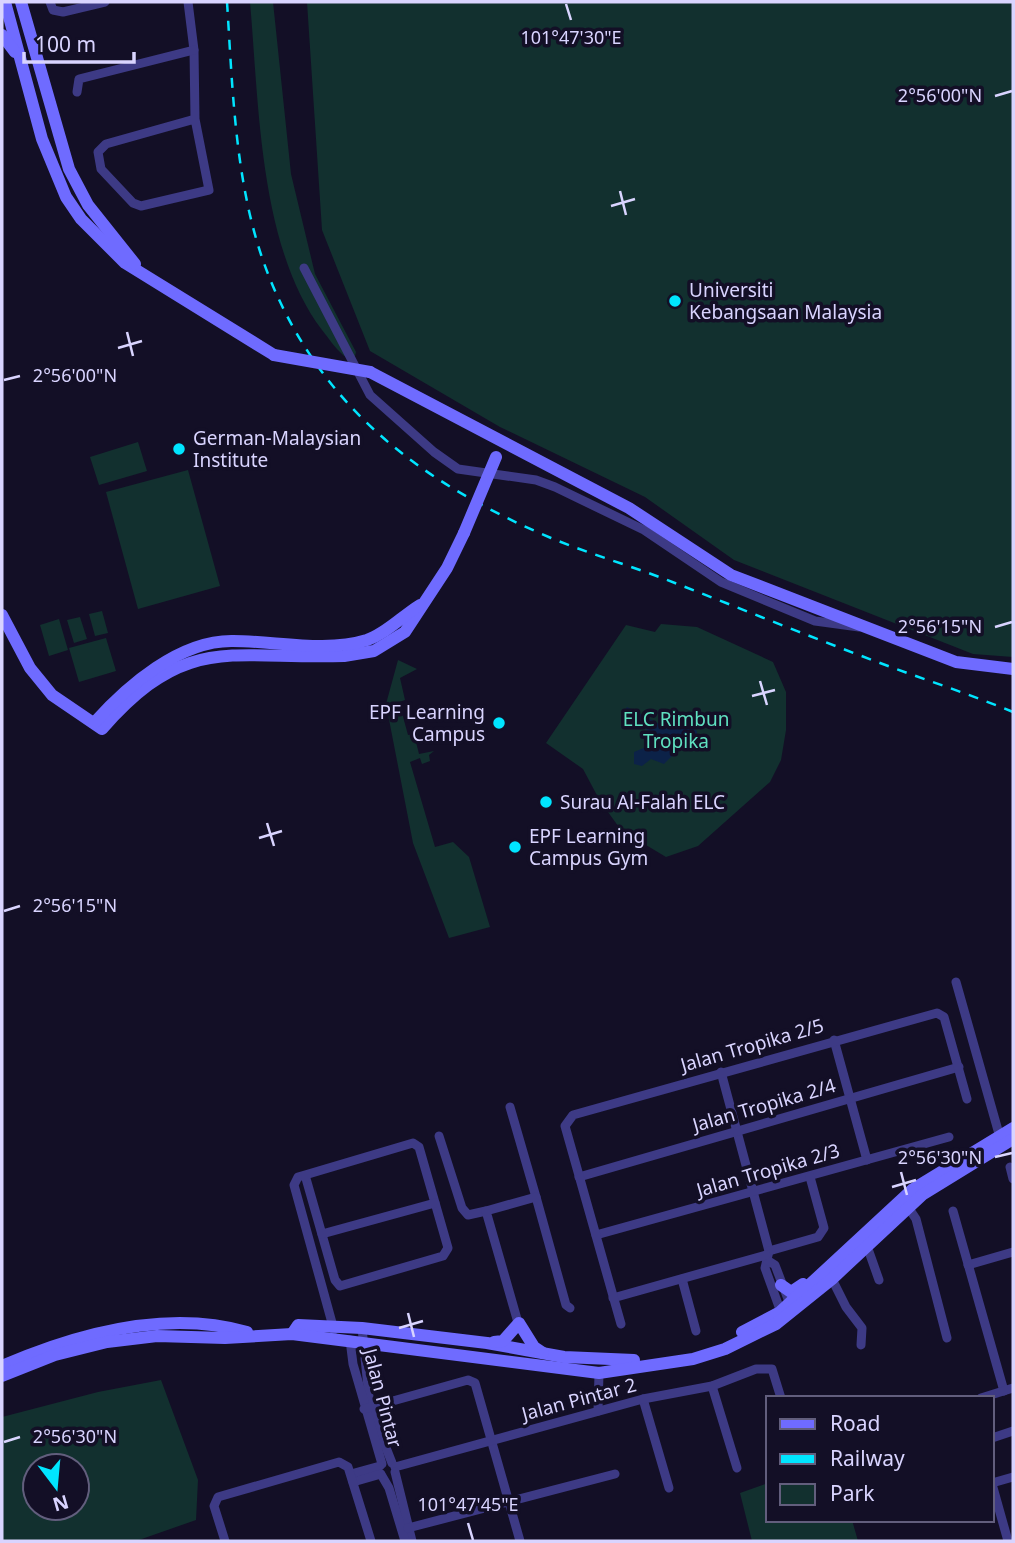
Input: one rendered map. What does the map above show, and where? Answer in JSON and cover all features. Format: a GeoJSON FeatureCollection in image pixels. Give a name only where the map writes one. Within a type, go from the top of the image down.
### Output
{"type":"FeatureCollection","features":[{"type":"Feature","properties":{"kind":"street"},"geometry":{"type":"LineString","coordinates":[[50,2],[53,10],[63,12],[105,2]]}},
{"type":"Feature","properties":{"kind":"street"},"geometry":{"type":"LineString","coordinates":[[188,2],[194,50],[195,119],[209,190],[141,206],[133,203],[101,169],[98,152],[106,144],[195,119]]}},
{"type":"Feature","properties":{"kind":"street"},"geometry":{"type":"LineString","coordinates":[[144,276],[88,205],[69,169],[24,11],[5,14],[25,71],[42,139],[66,197],[102,243],[144,276],[274,355],[370,372],[629,508],[722,570],[962,664],[1013,668]]}},
{"type":"Feature","properties":{"kind":"street"},"geometry":{"type":"LineString","coordinates":[[2,35],[9,42],[25,71]]}},
{"type":"Feature","properties":{"kind":"street"},"geometry":{"type":"LineString","coordinates":[[77,92],[79,79],[194,50]]}},
{"type":"Feature","properties":{"kind":"street"},"geometry":{"type":"LineString","coordinates":[[304,268],[370,395],[434,452],[458,469],[536,480],[555,487],[643,530],[721,582],[815,621],[864,627]]}},
{"type":"Feature","properties":{"kind":"street"},"geometry":{"type":"LineString","coordinates":[[98,726],[110,705],[144,676],[181,655],[234,647],[285,650],[369,639],[420,605],[452,557],[504,441]]}},
{"type":"Feature","properties":{"kind":"street"},"geometry":{"type":"LineString","coordinates":[[2,617],[33,672],[52,695],[98,726]]}},
{"type":"Feature","properties":{"kind":"street"},"geometry":{"type":"LineString","coordinates":[[98,726],[160,676],[234,647]]}},
{"type":"Feature","properties":{"kind":"street"},"geometry":{"type":"LineString","coordinates":[[72,710],[110,705]]}},
{"type":"Feature","properties":{"kind":"street"},"geometry":{"type":"LineString","coordinates":[[956,982],[1005,1140]]}},
{"type":"Feature","properties":{"kind":"street","name":"Jalan Tropika 2/5"},"geometry":{"type":"LineString","coordinates":[[579,1177],[565,1126],[573,1115],[721,1072],[941,1013],[959,1067]]}},
{"type":"Feature","properties":{"kind":"street"},"geometry":{"type":"LineString","coordinates":[[834,1040],[867,1160]]}},
{"type":"Feature","properties":{"kind":"street"},"geometry":{"type":"LineString","coordinates":[[959,1067],[967,1100]]}},
{"type":"Feature","properties":{"kind":"street","name":"Jalan Tropika 2/4"},"geometry":{"type":"LineString","coordinates":[[579,1177],[959,1067]]}},
{"type":"Feature","properties":{"kind":"street"},"geometry":{"type":"LineString","coordinates":[[721,1072],[767,1255],[765,1268],[787,1311]]}},
{"type":"Feature","properties":{"kind":"street"},"geometry":{"type":"LineString","coordinates":[[510,1107],[566,1305],[570,1308]]}},
{"type":"Feature","properties":{"kind":"street"},"geometry":{"type":"LineString","coordinates":[[486,1343],[599,1373],[710,1355],[769,1329],[922,1195],[1005,1140],[1013,1128]]}},
{"type":"Feature","properties":{"kind":"street"},"geometry":{"type":"LineString","coordinates":[[439,1136],[462,1208],[468,1215],[537,1200]]}},
{"type":"Feature","properties":{"kind":"street","name":"Jalan Tropika 2/3"},"geometry":{"type":"LineString","coordinates":[[596,1235],[949,1137]]}},
{"type":"Feature","properties":{"kind":"street"},"geometry":{"type":"LineString","coordinates":[[2,1376],[55,1356],[107,1342],[157,1336],[225,1338],[254,1334],[292,1334],[298,1325],[359,1336],[527,1356],[543,1353],[605,1361],[674,1356],[706,1349],[787,1311],[832,1279],[913,1189],[1005,1140]]}},
{"type":"Feature","properties":{"kind":"street"},"geometry":{"type":"LineString","coordinates":[[305,1175],[335,1280],[340,1286],[443,1256],[448,1248],[419,1147],[413,1143],[298,1177],[295,1185],[334,1332]]}},
{"type":"Feature","properties":{"kind":"street"},"geometry":{"type":"LineString","coordinates":[[1010,1167],[1013,1179]]}},
{"type":"Feature","properties":{"kind":"street"},"geometry":{"type":"LineString","coordinates":[[579,1177],[621,1324]]}},
{"type":"Feature","properties":{"kind":"street"},"geometry":{"type":"LineString","coordinates":[[613,1298],[767,1255],[818,1237],[823,1233],[824,1227],[810,1177]]}},
{"type":"Feature","properties":{"kind":"street"},"geometry":{"type":"LineString","coordinates":[[322,1234],[435,1203]]}},
{"type":"Feature","properties":{"kind":"street"},"geometry":{"type":"LineString","coordinates":[[908,1208],[916,1219],[947,1338]]}},
{"type":"Feature","properties":{"kind":"street"},"geometry":{"type":"LineString","coordinates":[[486,1211],[527,1356]]}},
{"type":"Feature","properties":{"kind":"street"},"geometry":{"type":"LineString","coordinates":[[953,1211],[1009,1390],[988,1396]]}},
{"type":"Feature","properties":{"kind":"street"},"geometry":{"type":"LineString","coordinates":[[781,1285],[787,1292],[794,1291],[850,1242],[863,1244]]}},
{"type":"Feature","properties":{"kind":"street"},"geometry":{"type":"LineString","coordinates":[[863,1244],[879,1280]]}},
{"type":"Feature","properties":{"kind":"street"},"geometry":{"type":"LineString","coordinates":[[968,1265],[1013,1252]]}},
{"type":"Feature","properties":{"kind":"street"},"geometry":{"type":"LineString","coordinates":[[767,1255],[775,1265],[787,1311]]}},
{"type":"Feature","properties":{"kind":"street"},"geometry":{"type":"LineString","coordinates":[[682,1279],[696,1331]]}},
{"type":"Feature","properties":{"kind":"street"},"geometry":{"type":"LineString","coordinates":[[832,1279],[846,1307],[862,1328],[861,1346]]}},
{"type":"Feature","properties":{"kind":"street"},"geometry":{"type":"LineString","coordinates":[[359,1336],[486,1343],[503,1341],[519,1323]]}},
{"type":"Feature","properties":{"kind":"street"},"geometry":{"type":"LineString","coordinates":[[519,1323],[534,1346],[543,1353]]}},
{"type":"Feature","properties":{"kind":"street"},"geometry":{"type":"LineString","coordinates":[[2,1366],[97,1334],[157,1324],[224,1326],[254,1334]]}},
{"type":"Feature","properties":{"kind":"street","name":"Jalan Pintar"},"geometry":{"type":"LineString","coordinates":[[359,1336],[367,1408],[412,1541]]}},
{"type":"Feature","properties":{"kind":"street","name":"Jalan Pintar 2"},"geometry":{"type":"LineString","coordinates":[[352,1478],[643,1399],[712,1386],[756,1369],[772,1369],[780,1396]]}},
{"type":"Feature","properties":{"kind":"street"},"geometry":{"type":"LineString","coordinates":[[598,1411],[599,1373]]}},
{"type":"Feature","properties":{"kind":"street"},"geometry":{"type":"LineString","coordinates":[[367,1408],[468,1380],[475,1383],[520,1541]]}},
{"type":"Feature","properties":{"kind":"street"},"geometry":{"type":"LineString","coordinates":[[712,1386],[737,1468]]}},
{"type":"Feature","properties":{"kind":"street"},"geometry":{"type":"LineString","coordinates":[[643,1399],[669,1488]]}},
{"type":"Feature","properties":{"kind":"street"},"geometry":{"type":"LineString","coordinates":[[994,1437],[1013,1432]]}},
{"type":"Feature","properties":{"kind":"street"},"geometry":{"type":"LineString","coordinates":[[225,1541],[214,1506],[218,1497],[339,1462],[348,1467],[371,1541]]}},
{"type":"Feature","properties":{"kind":"street","name":"Jalan Pintar"},"geometry":{"type":"LineString","coordinates":[[387,1469],[389,1488],[405,1541]]}},
{"type":"Feature","properties":{"kind":"street"},"geometry":{"type":"LineString","coordinates":[[408,1528],[615,1474]]}},
{"type":"Feature","properties":{"kind":"street"},"geometry":{"type":"LineString","coordinates":[[994,1482],[1013,1477]]}},
{"type":"Feature","properties":{"kind":"street"},"geometry":{"type":"LineString","coordinates":[[994,1490],[1008,1541]]}},
{"type":"Feature","properties":{"kind":"green space"},"geometry":{"type":"Polygon","coordinates":[[[250,2],[273,2],[291,174],[315,274],[356,352],[355,356],[347,358],[343,355],[322,330],[301,296],[285,258],[266,173],[250,2]]]}},
{"type":"Feature","properties":{"kind":"green space","name":"Universiti Kebangsaan Malaysia"},"geometry":{"type":"Polygon","coordinates":[[[307,2],[1013,2],[1013,657],[973,654],[734,560],[645,497],[500,427],[370,351],[322,230],[307,2]]]}},
{"type":"Feature","properties":{"kind":"green space"},"geometry":{"type":"Polygon","coordinates":[[[138,442],[147,471],[99,485],[90,457],[138,442]]]}},
{"type":"Feature","properties":{"kind":"green space"},"geometry":{"type":"Polygon","coordinates":[[[188,470],[220,586],[138,609],[106,492],[188,470]]]}},
{"type":"Feature","properties":{"kind":"green space"},"geometry":{"type":"Polygon","coordinates":[[[102,611],[108,633],[95,636],[89,614],[102,611]]]}},
{"type":"Feature","properties":{"kind":"green space"},"geometry":{"type":"Polygon","coordinates":[[[80,617],[87,639],[74,643],[67,620],[80,617]]]}},
{"type":"Feature","properties":{"kind":"green space"},"geometry":{"type":"Polygon","coordinates":[[[59,619],[68,650],[49,656],[40,625],[59,619]]]}},
{"type":"Feature","properties":{"kind":"green space","name":"ELC Rimbun Tropika"},"geometry":{"type":"Polygon","coordinates":[[[661,624],[697,627],[773,662],[786,692],[786,730],[781,760],[770,782],[698,846],[666,857],[621,830],[600,801],[583,769],[546,743],[626,625],[655,632],[661,624]]]}},
{"type":"Feature","properties":{"kind":"green space"},"geometry":{"type":"Polygon","coordinates":[[[106,638],[116,671],[79,682],[69,648],[106,638]]]}},
{"type":"Feature","properties":{"kind":"green space"},"geometry":{"type":"Polygon","coordinates":[[[398,660],[417,669],[400,678],[405,700],[399,702],[408,735],[414,734],[419,754],[434,751],[429,755],[430,761],[422,764],[420,758],[410,762],[435,847],[453,842],[469,857],[490,927],[449,938],[413,843],[386,704],[398,660]]]}},
{"type":"Feature","properties":{"kind":"green space"},"geometry":{"type":"Polygon","coordinates":[[[161,1380],[198,1480],[196,1520],[136,1541],[2,1541],[2,1417],[98,1392],[161,1380]]]}},
{"type":"Feature","properties":{"kind":"green space"},"geometry":{"type":"Polygon","coordinates":[[[766,1484],[766,1522],[853,1522],[858,1541],[752,1541],[740,1493],[766,1484]]]}},
{"type":"Feature","properties":{"kind":"water"},"geometry":{"type":"Polygon","coordinates":[[[627,707],[661,725],[688,726],[697,731],[697,738],[686,742],[664,764],[651,759],[642,766],[634,764],[634,752],[651,745],[653,735],[644,727],[621,728],[622,715],[627,707]]]}},
{"type":"Feature","properties":{"kind":"railway"},"geometry":{"type":"LineString","coordinates":[[227,2],[238,143],[249,212],[258,246],[292,326],[319,368],[349,405],[383,438],[461,493],[551,538],[1013,712]]}},
{"type":"Feature","properties":{"kind":"place","name":"Universiti Kebangsaan Malaysia"},"geometry":{"type":"Point","coordinates":[675,301]}},
{"type":"Feature","properties":{"kind":"place","name":"German-Malaysian Institute"},"geometry":{"type":"Point","coordinates":[179,449]}},
{"type":"Feature","properties":{"kind":"place","name":"EPF Learning Campus"},"geometry":{"type":"Point","coordinates":[499,723]}},
{"type":"Feature","properties":{"kind":"place","name":"Surau Al-Falah ELC"},"geometry":{"type":"Point","coordinates":[546,802]}},
{"type":"Feature","properties":{"kind":"place","name":"EPF Learning Campus Gym"},"geometry":{"type":"Point","coordinates":[515,847]}}]}
